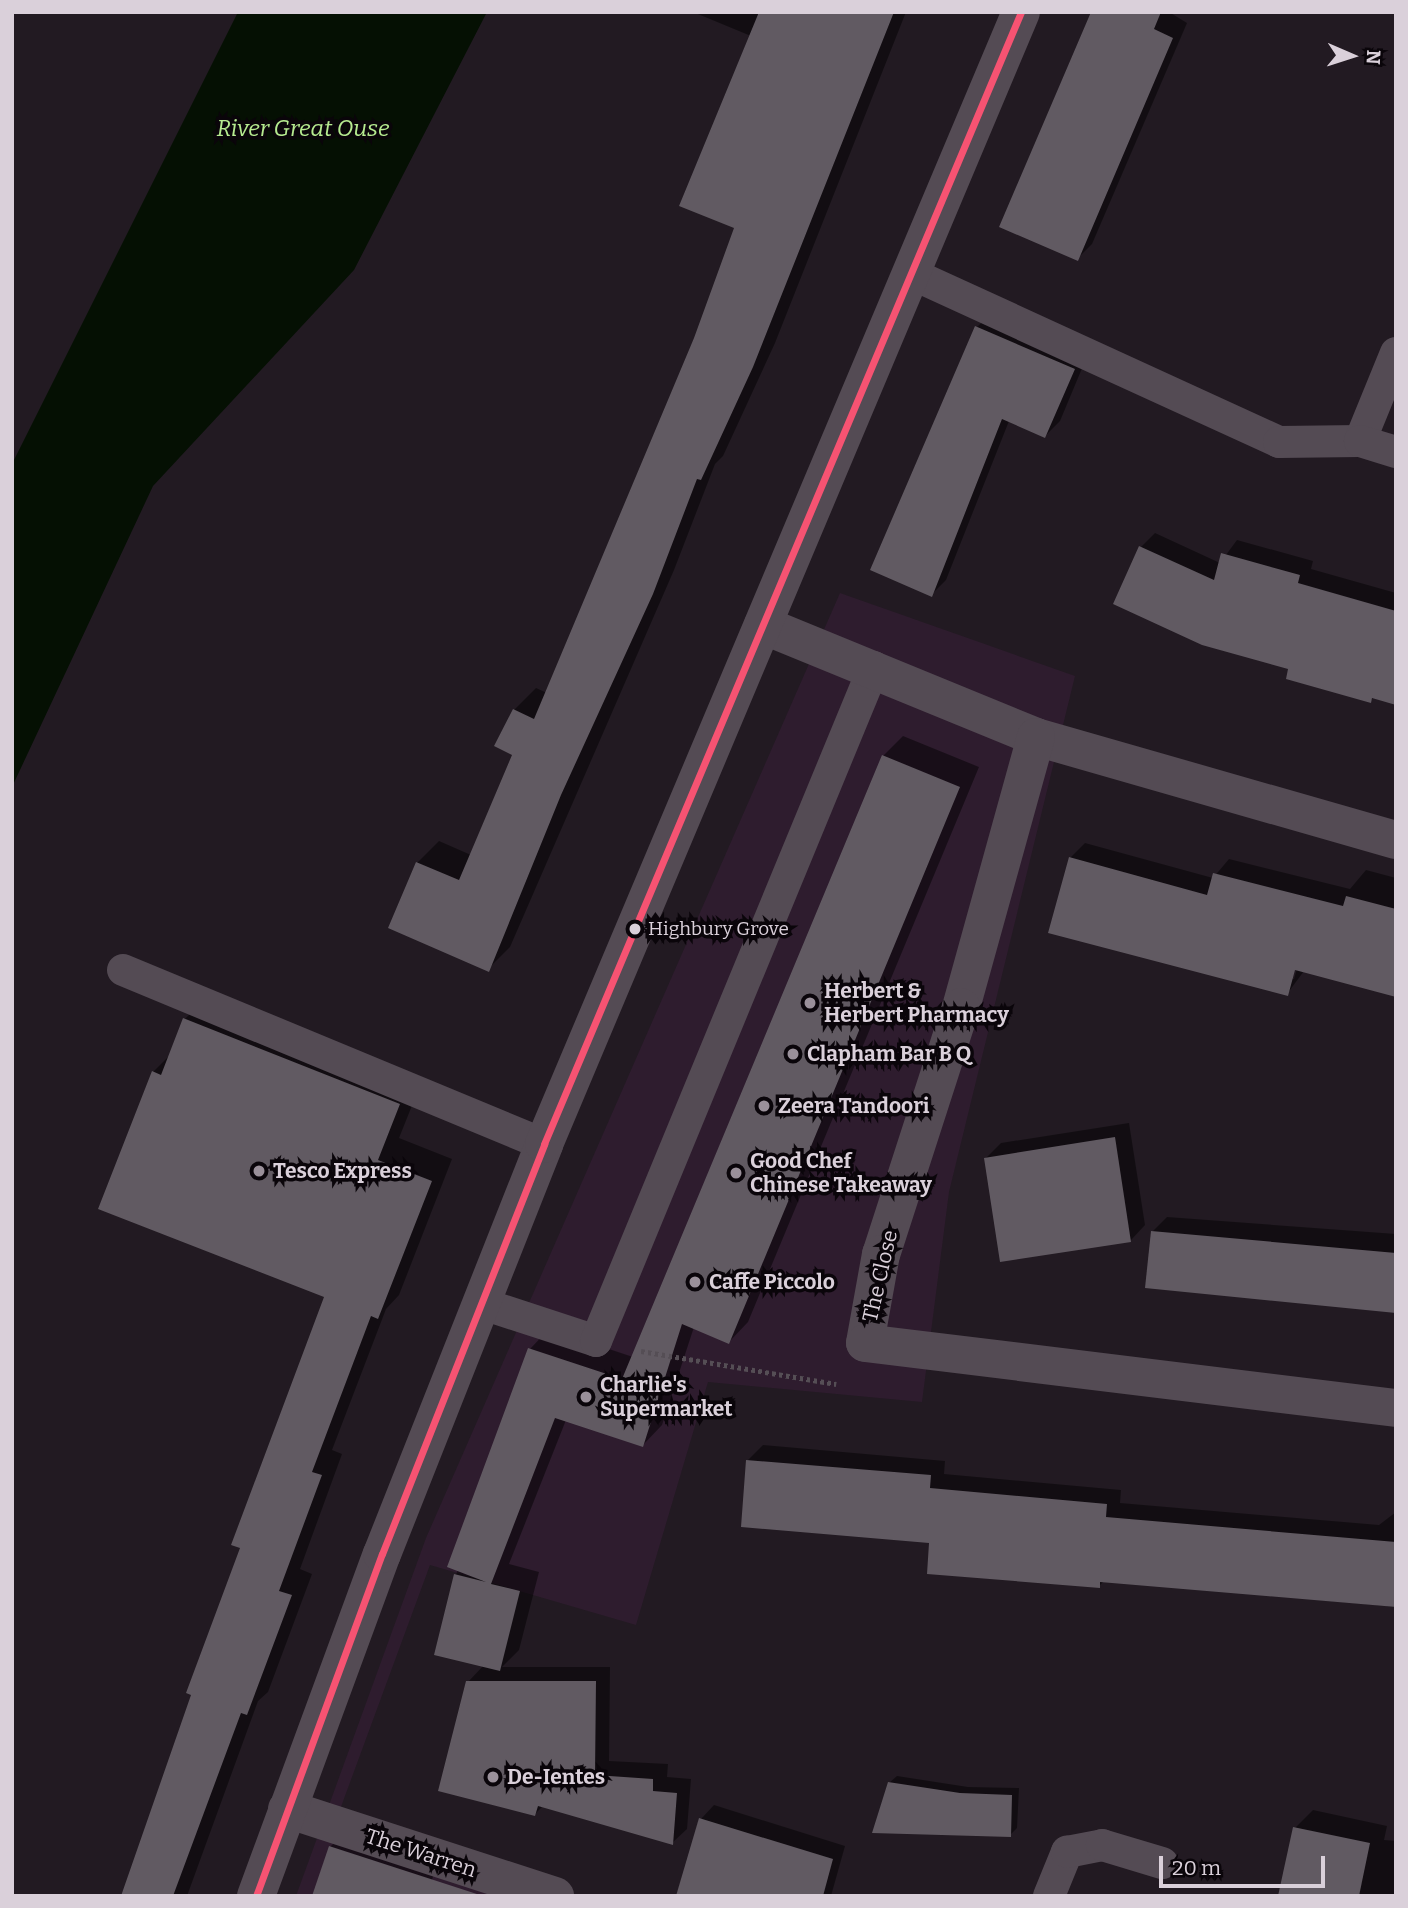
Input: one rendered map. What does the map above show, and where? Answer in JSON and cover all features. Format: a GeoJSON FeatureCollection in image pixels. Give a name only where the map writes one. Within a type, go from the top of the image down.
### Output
{"type":"FeatureCollection","features":[{"type":"Feature","properties":{"kind":"street"},"geometry":{"type":"LineString","coordinates":[[256,1896],[480,1304],[544,1144],[1021,12]]}},
{"type":"Feature","properties":{"kind":"street"},"geometry":{"type":"LineString","coordinates":[[763,625],[874,667],[1036,737],[1396,840]]}},
{"type":"Feature","properties":{"kind":"street","name":"The Close"},"geometry":{"type":"LineString","coordinates":[[1036,737],[961,1007],[881,1254],[865,1343],[1396,1408]]}},
{"type":"Feature","properties":{"kind":"street","name":"The Warren"},"geometry":{"type":"LineString","coordinates":[[287,1809],[555,1896]]}},
{"type":"Feature","properties":{"kind":"lane"},"geometry":{"type":"LineString","coordinates":[[910,273],[1279,442],[1360,441],[1396,452]]}},
{"type":"Feature","properties":{"kind":"lane"},"geometry":{"type":"LineString","coordinates":[[1360,441],[1396,353]]}},
{"type":"Feature","properties":{"kind":"lane"},"geometry":{"type":"LineString","coordinates":[[480,1304],[596,1341],[874,667]]}},
{"type":"Feature","properties":{"kind":"lane"},"geometry":{"type":"LineString","coordinates":[[123,970],[544,1144]]}},
{"type":"Feature","properties":{"kind":"lane"},"geometry":{"type":"LineString","coordinates":[[1049,1896],[1067,1852],[1102,1845],[1162,1863]]}},
{"type":"Feature","properties":{"kind":"path"},"geometry":{"type":"LineString","coordinates":[[596,1341],[839,1384]]}},
{"type":"Feature","properties":{"kind":"shaded area"},"geometry":{"type":"Polygon","coordinates":[[[840,593],[1075,676],[949,1192],[922,1402],[708,1382],[636,1625],[430,1565],[338,1815],[577,1896],[296,1896],[426,1538],[840,593]]]}},
{"type":"Feature","properties":{"kind":"water","name":"River Great Ouse"},"geometry":{"type":"Polygon","coordinates":[[[238,12],[487,12],[354,270],[153,486],[12,787],[12,464],[238,12]]]}},
{"type":"Feature","properties":{"kind":"building"},"geometry":{"type":"Polygon","coordinates":[[[759,12],[894,12],[753,367],[701,480],[697,479],[653,594],[561,795],[489,972],[388,928],[416,862],[459,880],[512,755],[494,746],[513,709],[534,719],[694,338],[734,228],[679,206],[759,12]]]}},
{"type":"Feature","properties":{"kind":"building"},"geometry":{"type":"Polygon","coordinates":[[[1091,12],[1161,12],[1154,29],[1173,38],[1078,261],[999,227],[1091,12]]]}},
{"type":"Feature","properties":{"kind":"building"},"geometry":{"type":"Polygon","coordinates":[[[975,326],[1075,369],[1045,438],[1002,419],[932,597],[870,570],[975,326]]]}},
{"type":"Feature","properties":{"kind":"building"},"geometry":{"type":"Polygon","coordinates":[[[1139,546],[1214,580],[1221,553],[1300,575],[1298,583],[1396,611],[1396,705],[1372,698],[1371,703],[1286,679],[1288,669],[1202,645],[1113,604],[1139,546]]]}},
{"type":"Feature","properties":{"kind":"building"},"geometry":{"type":"Polygon","coordinates":[[[882,755],[960,787],[729,1344],[682,1324],[643,1447],[555,1418],[491,1584],[520,1591],[500,1671],[434,1655],[454,1574],[486,1582],[447,1567],[528,1348],[622,1379],[882,755]]]}},
{"type":"Feature","properties":{"kind":"building"},"geometry":{"type":"Polygon","coordinates":[[[1069,857],[1207,895],[1213,873],[1343,906],[1346,896],[1396,909],[1396,997],[1295,970],[1288,996],[1048,933],[1069,857]]]}},
{"type":"Feature","properties":{"kind":"building","name":"Tesco Express"},"geometry":{"type":"Polygon","coordinates":[[[183,1018],[400,1104],[378,1160],[432,1181],[378,1319],[371,1316],[312,1472],[322,1475],[279,1591],[292,1595],[247,1715],[241,1713],[173,1896],[121,1896],[191,1695],[186,1693],[240,1548],[231,1545],[324,1297],[98,1209],[152,1071],[161,1075],[183,1018]]]}},
{"type":"Feature","properties":{"kind":"building"},"geometry":{"type":"Polygon","coordinates":[[[1115,1137],[1131,1242],[1000,1262],[984,1158],[1115,1137]]]}},
{"type":"Feature","properties":{"kind":"building"},"geometry":{"type":"Polygon","coordinates":[[[1151,1231],[1396,1253],[1396,1313],[1145,1288],[1151,1231]]]}},
{"type":"Feature","properties":{"kind":"building"},"geometry":{"type":"Polygon","coordinates":[[[746,1460],[931,1475],[930,1488],[1107,1504],[1106,1517],[1396,1542],[1396,1607],[1100,1582],[1100,1588],[927,1574],[929,1543],[741,1527],[746,1460]]]}},
{"type":"Feature","properties":{"kind":"building"},"geometry":{"type":"Polygon","coordinates":[[[466,1681],[596,1681],[595,1775],[653,1779],[653,1791],[677,1793],[673,1845],[538,1806],[535,1816],[438,1791],[466,1681]]]}},
{"type":"Feature","properties":{"kind":"building"},"geometry":{"type":"Polygon","coordinates":[[[888,1782],[960,1793],[1012,1795],[1011,1837],[872,1833],[888,1782]]]}},
{"type":"Feature","properties":{"kind":"building"},"geometry":{"type":"Polygon","coordinates":[[[699,1818],[833,1859],[823,1896],[676,1896],[699,1818]]]}},
{"type":"Feature","properties":{"kind":"building"},"geometry":{"type":"Polygon","coordinates":[[[1293,1827],[1370,1843],[1359,1896],[1278,1896],[1293,1827]]]}},
{"type":"Feature","properties":{"kind":"building"},"geometry":{"type":"Polygon","coordinates":[[[329,1846],[483,1896],[312,1896],[329,1846]]]}},
{"type":"Feature","properties":{"kind":"transit line"},"geometry":{"type":"LineString","coordinates":[[256,1896],[382,1554],[544,1144],[1021,12]]}},
{"type":"Feature","properties":{"kind":"place","name":"Highbury Grove"},"geometry":{"type":"Point","coordinates":[635,929]}},
{"type":"Feature","properties":{"kind":"place","name":"Herbert & Herbert Pharmacy"},"geometry":{"type":"Point","coordinates":[810,1003]}},
{"type":"Feature","properties":{"kind":"place","name":"Clapham Bar B Q"},"geometry":{"type":"Point","coordinates":[793,1054]}},
{"type":"Feature","properties":{"kind":"place","name":"Zeera Tandoori"},"geometry":{"type":"Point","coordinates":[764,1106]}},
{"type":"Feature","properties":{"kind":"place","name":"Tesco Express"},"geometry":{"type":"Point","coordinates":[259,1171]}},
{"type":"Feature","properties":{"kind":"place","name":"Good Chef Chinese Takeaway"},"geometry":{"type":"Point","coordinates":[736,1173]}},
{"type":"Feature","properties":{"kind":"place","name":"Caffe Piccolo"},"geometry":{"type":"Point","coordinates":[695,1282]}},
{"type":"Feature","properties":{"kind":"place","name":"Charlie's Supermarket"},"geometry":{"type":"Point","coordinates":[586,1397]}},
{"type":"Feature","properties":{"kind":"place","name":"De-Ientes"},"geometry":{"type":"Point","coordinates":[493,1777]}}]}
